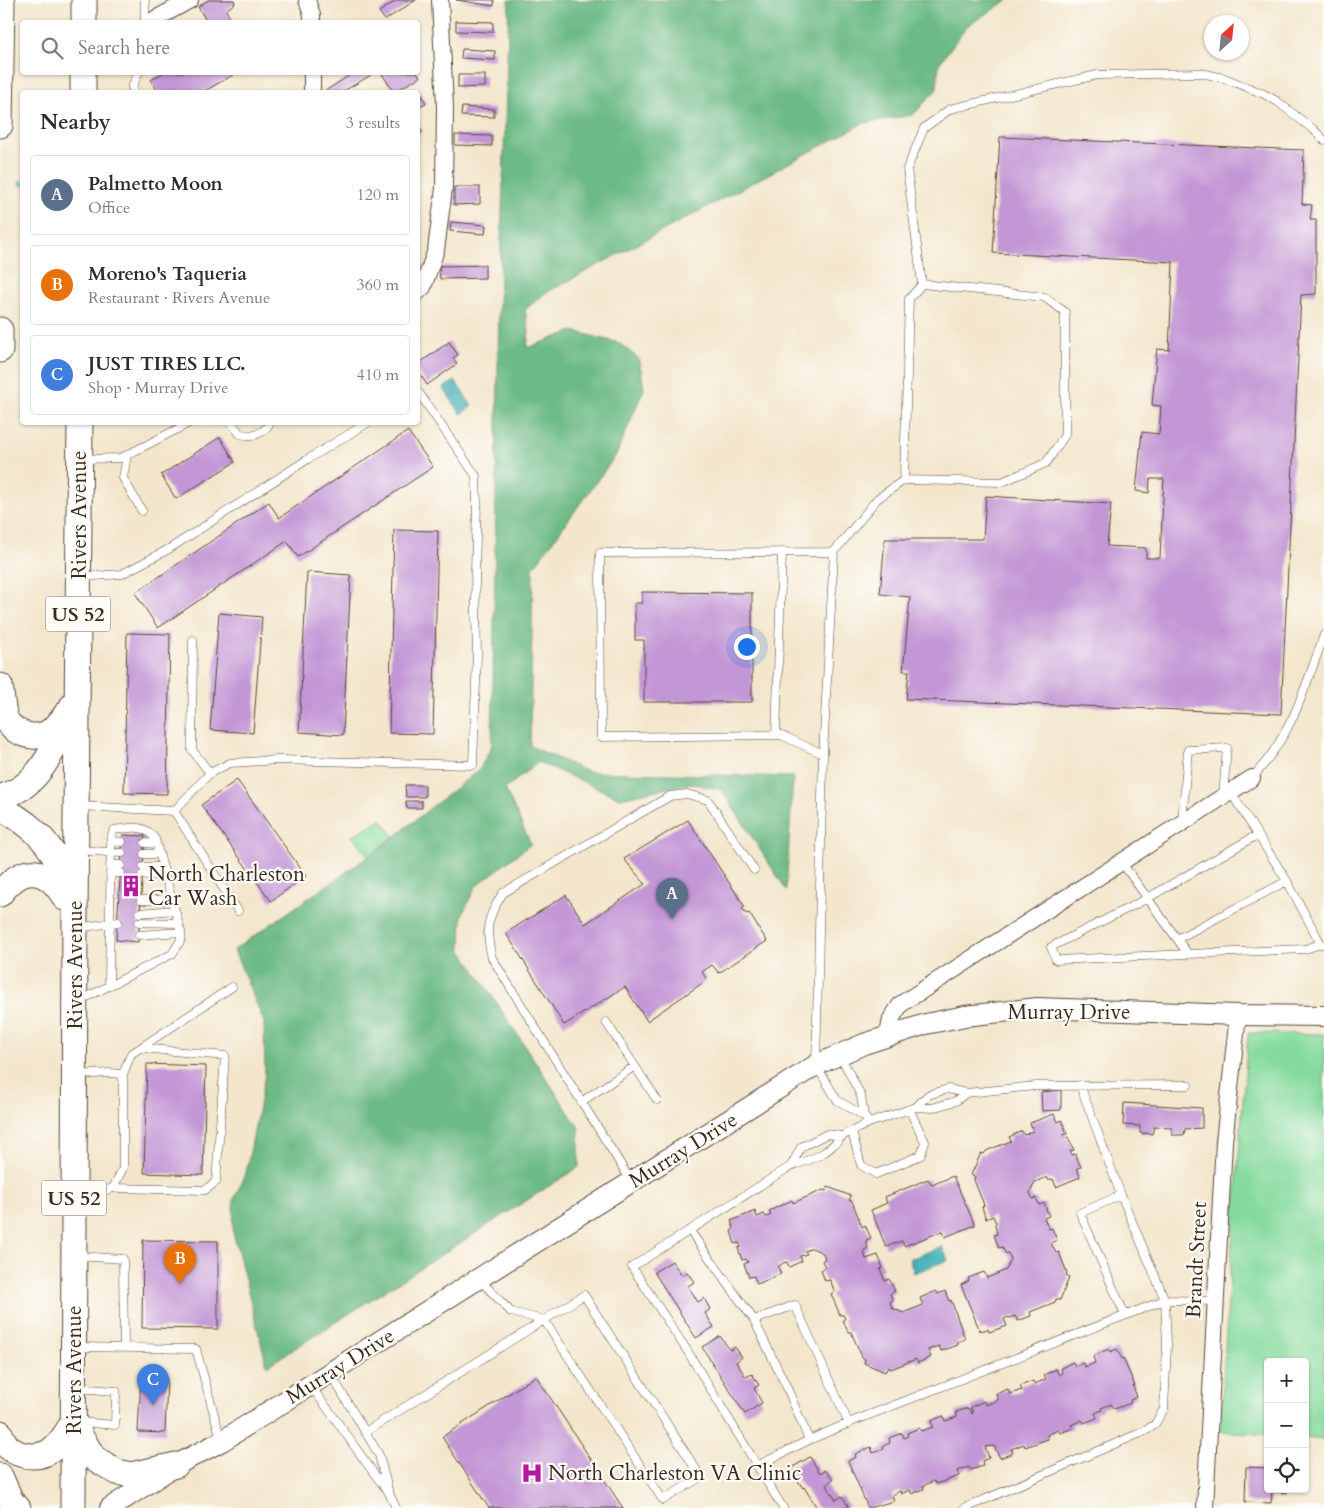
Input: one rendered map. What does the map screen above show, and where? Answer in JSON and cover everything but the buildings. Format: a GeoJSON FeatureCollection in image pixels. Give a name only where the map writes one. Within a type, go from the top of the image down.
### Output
{"type":"FeatureCollection","features":[{"type":"Feature","properties":{"kind":"main road"},"geometry":{"type":"LineString","coordinates":[[0,125],[2,0]]}},
{"type":"Feature","properties":{"kind":"main road"},"geometry":{"type":"LineString","coordinates":[[84,0],[84,20]]}},
{"type":"Feature","properties":{"kind":"main road"},"geometry":{"type":"LineString","coordinates":[[83,75],[83,90]]}},
{"type":"Feature","properties":{"kind":"main road"},"geometry":{"type":"LineString","coordinates":[[0,330],[0,350]]}},
{"type":"Feature","properties":{"kind":"main road","name":"Rivers Avenue"},"geometry":{"type":"LineString","coordinates":[[73,1508],[76,806],[80,425]]}},
{"type":"Feature","properties":{"kind":"main road"},"geometry":{"type":"LineString","coordinates":[[0,686],[5,718],[14,729],[23,734],[35,736],[46,734],[60,724],[78,692]]}},
{"type":"Feature","properties":{"kind":"main road"},"geometry":{"type":"LineString","coordinates":[[0,798],[22,788],[37,772],[61,735],[78,692]]}},
{"type":"Feature","properties":{"kind":"main road"},"geometry":{"type":"LineString","coordinates":[[0,808],[26,823],[42,840],[56,860],[76,922]]}},
{"type":"Feature","properties":{"kind":"main road"},"geometry":{"type":"LineString","coordinates":[[0,894],[13,879],[22,874],[30,872],[42,874],[53,880],[76,922]]}},
{"type":"Feature","properties":{"kind":"main road"},"geometry":{"type":"LineString","coordinates":[[0,1433],[7,1446],[18,1453],[30,1457],[44,1454],[54,1449],[74,1421]]}},
{"type":"Feature","properties":{"kind":"main road"},"geometry":{"type":"LineString","coordinates":[[74,1421],[94,1458],[117,1472],[131,1475],[176,1465]]}},
{"type":"Feature","properties":{"kind":"main road"},"geometry":{"type":"LineString","coordinates":[[0,1476],[11,1501],[18,1508]]}},
{"type":"Feature","properties":{"kind":"street"},"geometry":{"type":"LineString","coordinates":[[154,20],[190,0]]}},
{"type":"Feature","properties":{"kind":"street"},"geometry":{"type":"LineString","coordinates":[[307,0],[312,20]]}},
{"type":"Feature","properties":{"kind":"street"},"geometry":{"type":"LineString","coordinates":[[420,290],[423,287],[436,250],[444,188],[445,108],[440,0]]}},
{"type":"Feature","properties":{"kind":"street"},"geometry":{"type":"LineString","coordinates":[[312,75],[312,90]]}},
{"type":"Feature","properties":{"kind":"street"},"geometry":{"type":"LineString","coordinates":[[888,1035],[891,1019],[901,1004],[1252,778]]}},
{"type":"Feature","properties":{"kind":"street","name":"Murray Drive"},"geometry":{"type":"LineString","coordinates":[[110,1508],[176,1465],[222,1441],[310,1386],[816,1065],[840,1054],[888,1035],[926,1024],[965,1016],[1037,1008],[1324,1016]]}},
{"type":"Feature","properties":{"kind":"street","name":"Brandt Street"},"geometry":{"type":"LineString","coordinates":[[1205,1508],[1224,1142],[1238,1015]]}},
{"type":"Feature","properties":{"kind":"lane"},"geometry":{"type":"LineString","coordinates":[[145,0],[145,20]]}},
{"type":"Feature","properties":{"kind":"lane"},"geometry":{"type":"LineString","coordinates":[[904,480],[909,299],[922,284],[907,169],[924,128],[950,109],[1097,75],[1201,73],[1224,78],[1264,94],[1278,102],[1324,140]]}},
{"type":"Feature","properties":{"kind":"lane"},"geometry":{"type":"LineString","coordinates":[[133,90],[132,87],[138,75]]}},
{"type":"Feature","properties":{"kind":"lane"},"geometry":{"type":"LineString","coordinates":[[869,1123],[864,1116],[837,1100],[816,1065],[823,754],[834,552],[877,499],[904,480],[1002,482],[1046,463],[1065,435],[1065,312],[1044,297],[922,284]]}},
{"type":"Feature","properties":{"kind":"lane"},"geometry":{"type":"LineString","coordinates":[[76,806],[174,811],[210,773],[230,763],[278,760],[473,765],[477,654],[476,476],[420,394]]}},
{"type":"Feature","properties":{"kind":"lane"},"geometry":{"type":"LineString","coordinates":[[80,460],[127,456],[185,425]]}},
{"type":"Feature","properties":{"kind":"lane"},"geometry":{"type":"LineString","coordinates":[[234,425],[240,434],[249,436],[262,432],[268,425]]}},
{"type":"Feature","properties":{"kind":"lane"},"geometry":{"type":"LineString","coordinates":[[79,577],[122,574],[169,549],[364,425]]}},
{"type":"Feature","properties":{"kind":"lane"},"geometry":{"type":"LineString","coordinates":[[127,456],[122,478],[142,511]]}},
{"type":"Feature","properties":{"kind":"lane"},"geometry":{"type":"LineString","coordinates":[[776,735],[782,552]]}},
{"type":"Feature","properties":{"kind":"lane"},"geometry":{"type":"LineString","coordinates":[[823,754],[781,735],[601,736],[600,553],[834,552]]}},
{"type":"Feature","properties":{"kind":"lane"},"geometry":{"type":"LineString","coordinates":[[1252,778],[1274,752],[1288,730],[1324,635]]}},
{"type":"Feature","properties":{"kind":"lane"},"geometry":{"type":"LineString","coordinates":[[193,640],[192,750],[210,773]]}},
{"type":"Feature","properties":{"kind":"lane"},"geometry":{"type":"LineString","coordinates":[[1182,822],[1188,750],[1227,748],[1227,794],[1258,835],[1287,881],[1321,944],[1304,950],[1056,960],[1051,947],[1146,899],[1258,835]]}},
{"type":"Feature","properties":{"kind":"lane"},"geometry":{"type":"LineString","coordinates":[[633,1182],[492,958],[488,940],[488,923],[494,907],[503,893],[670,796],[687,794],[708,800],[754,870]]}},
{"type":"Feature","properties":{"kind":"lane"},"geometry":{"type":"LineString","coordinates":[[174,811],[238,911]]}},
{"type":"Feature","properties":{"kind":"lane"},"geometry":{"type":"LineString","coordinates":[[75,1003],[172,954],[181,940],[181,932],[155,839],[149,831],[138,827],[114,830],[111,841],[109,923],[113,934],[109,985]]}},
{"type":"Feature","properties":{"kind":"lane"},"geometry":{"type":"LineString","coordinates":[[111,841],[122,842]]}},
{"type":"Feature","properties":{"kind":"lane"},"geometry":{"type":"LineString","coordinates":[[145,843],[156,844]]}},
{"type":"Feature","properties":{"kind":"lane"},"geometry":{"type":"LineString","coordinates":[[76,850],[122,853]]}},
{"type":"Feature","properties":{"kind":"lane"},"geometry":{"type":"LineString","coordinates":[[144,854],[159,854]]}},
{"type":"Feature","properties":{"kind":"lane"},"geometry":{"type":"LineString","coordinates":[[1122,862],[1146,899],[1188,954]]}},
{"type":"Feature","properties":{"kind":"lane"},"geometry":{"type":"LineString","coordinates":[[162,867],[143,871],[165,876]]}},
{"type":"Feature","properties":{"kind":"lane"},"geometry":{"type":"LineString","coordinates":[[110,869],[121,869]]}},
{"type":"Feature","properties":{"kind":"lane"},"geometry":{"type":"LineString","coordinates":[[1177,939],[1287,881]]}},
{"type":"Feature","properties":{"kind":"lane"},"geometry":{"type":"LineString","coordinates":[[110,898],[120,898]]}},
{"type":"Feature","properties":{"kind":"lane"},"geometry":{"type":"LineString","coordinates":[[141,900],[172,900]]}},
{"type":"Feature","properties":{"kind":"lane"},"geometry":{"type":"LineString","coordinates":[[140,913],[175,910]]}},
{"type":"Feature","properties":{"kind":"lane"},"geometry":{"type":"LineString","coordinates":[[110,911],[119,911]]}},
{"type":"Feature","properties":{"kind":"lane"},"geometry":{"type":"LineString","coordinates":[[76,922],[118,922]]}},
{"type":"Feature","properties":{"kind":"lane"},"geometry":{"type":"LineString","coordinates":[[139,922],[177,923]]}},
{"type":"Feature","properties":{"kind":"lane"},"geometry":{"type":"LineString","coordinates":[[139,935],[181,932]]}},
{"type":"Feature","properties":{"kind":"lane"},"geometry":{"type":"LineString","coordinates":[[113,1188],[122,1168],[123,1074],[132,1054],[232,987]]}},
{"type":"Feature","properties":{"kind":"lane"},"geometry":{"type":"LineString","coordinates":[[606,1022],[657,1100]]}},
{"type":"Feature","properties":{"kind":"lane"},"geometry":{"type":"LineString","coordinates":[[74,1200],[113,1188],[205,1190],[216,1182],[225,1056],[142,1048]]}},
{"type":"Feature","properties":{"kind":"lane"},"geometry":{"type":"LineString","coordinates":[[840,1054],[861,1096],[864,1116]]}},
{"type":"Feature","properties":{"kind":"lane"},"geometry":{"type":"LineString","coordinates":[[581,1102],[635,1066]]}},
{"type":"Feature","properties":{"kind":"lane"},"geometry":{"type":"LineString","coordinates":[[75,1075],[109,1072],[123,1074]]}},
{"type":"Feature","properties":{"kind":"lane"},"geometry":{"type":"LineString","coordinates":[[965,1508],[1145,1431],[1155,1424],[1164,1409],[1167,1345],[1165,1300],[1121,1195],[1080,1085]]}},
{"type":"Feature","properties":{"kind":"lane"},"geometry":{"type":"LineString","coordinates":[[913,1108],[928,1095],[948,1089],[966,1093],[1036,1086],[1188,1085]]}},
{"type":"Feature","properties":{"kind":"lane"},"geometry":{"type":"LineString","coordinates":[[938,1092],[942,1105]]}},
{"type":"Feature","properties":{"kind":"lane"},"geometry":{"type":"LineString","coordinates":[[783,1508],[686,1349],[632,1267],[792,1166],[810,1160],[831,1149],[842,1136],[869,1123],[913,1108],[932,1108],[956,1101],[966,1093]]}},
{"type":"Feature","properties":{"kind":"lane"},"geometry":{"type":"LineString","coordinates":[[852,1132],[862,1165],[876,1174],[921,1155],[925,1142],[913,1108]]}},
{"type":"Feature","properties":{"kind":"lane"},"geometry":{"type":"LineString","coordinates":[[792,1166],[801,1147],[827,1134],[842,1136]]}},
{"type":"Feature","properties":{"kind":"lane"},"geometry":{"type":"LineString","coordinates":[[814,1140],[822,1153]]}},
{"type":"Feature","properties":{"kind":"lane"},"geometry":{"type":"LineString","coordinates":[[1121,1195],[1080,1213],[1125,1315]]}},
{"type":"Feature","properties":{"kind":"lane"},"geometry":{"type":"LineString","coordinates":[[690,1232],[754,1320],[788,1390],[809,1440]]}},
{"type":"Feature","properties":{"kind":"lane"},"geometry":{"type":"LineString","coordinates":[[74,1256],[123,1259],[124,1348]]}},
{"type":"Feature","properties":{"kind":"lane"},"geometry":{"type":"LineString","coordinates":[[479,1279],[511,1312],[544,1320],[668,1508]]}},
{"type":"Feature","properties":{"kind":"lane"},"geometry":{"type":"LineString","coordinates":[[365,1432],[584,1295],[700,1477],[663,1500]]}},
{"type":"Feature","properties":{"kind":"lane"},"geometry":{"type":"LineString","coordinates":[[757,1466],[809,1440],[1165,1300],[1215,1301]]}},
{"type":"Feature","properties":{"kind":"lane"},"geometry":{"type":"LineString","coordinates":[[754,1320],[795,1305],[849,1424]]}},
{"type":"Feature","properties":{"kind":"lane"},"geometry":{"type":"LineString","coordinates":[[74,1346],[196,1350],[222,1441]]}},
{"type":"Feature","properties":{"kind":"lane"},"geometry":{"type":"LineString","coordinates":[[330,1373],[378,1455],[389,1493],[396,1508]]}},
{"type":"Feature","properties":{"kind":"lane"},"geometry":{"type":"LineString","coordinates":[[310,1386],[332,1413],[370,1469],[389,1493]]}},
{"type":"Feature","properties":{"kind":"lane"},"geometry":{"type":"LineString","coordinates":[[74,1388],[116,1391],[115,1425],[74,1421]]}},
{"type":"Feature","properties":{"kind":"green space"},"geometry":{"type":"Polygon","coordinates":[[[509,0],[1008,0],[967,26],[939,64],[937,89],[913,115],[864,123],[544,294],[525,310],[529,331],[527,348],[573,331],[619,343],[639,359],[644,389],[616,455],[533,568],[530,746],[588,772],[793,777],[786,890],[722,790],[690,783],[620,798],[538,762],[505,789],[531,844],[476,886],[462,915],[461,949],[579,1128],[579,1167],[267,1366],[233,1232],[234,1199],[246,1173],[265,1075],[264,1022],[234,950],[375,852],[480,769],[492,745],[499,305],[509,0]]]}},
{"type":"Feature","properties":{"kind":"green space"},"geometry":{"type":"Polygon","coordinates":[[[381,819],[394,836],[369,857],[352,836],[381,819]]]}},
{"type":"Feature","properties":{"kind":"green space"},"geometry":{"type":"Polygon","coordinates":[[[1248,1033],[1324,1034],[1324,1440],[1309,1438],[1309,1358],[1264,1358],[1264,1435],[1220,1431],[1248,1033]]]}},
{"type":"Feature","properties":{"kind":"water"},"geometry":{"type":"Polygon","coordinates":[[[455,381],[472,406],[461,414],[443,388],[455,381]]]}},
{"type":"Feature","properties":{"kind":"water"},"geometry":{"type":"Polygon","coordinates":[[[942,1246],[948,1260],[914,1273],[909,1259],[911,1257],[913,1258],[942,1246]]]}},
{"type":"Feature","properties":{"kind":"place","name":"North Charleston Car Wash"},"geometry":{"type":"Point","coordinates":[131,886]}},
{"type":"Feature","properties":{"kind":"place","name":"Palmetto Moon"},"geometry":{"type":"Point","coordinates":[672,919]}},
{"type":"Feature","properties":{"kind":"place","name":"Moreno's Taqueria"},"geometry":{"type":"Point","coordinates":[180,1284]}},
{"type":"Feature","properties":{"kind":"place","name":"JUST TIRES LLC."},"geometry":{"type":"Point","coordinates":[153,1405]}},
{"type":"Feature","properties":{"kind":"place","name":"North Charleston VA Clinic"},"geometry":{"type":"Point","coordinates":[532,1473]}}]}
